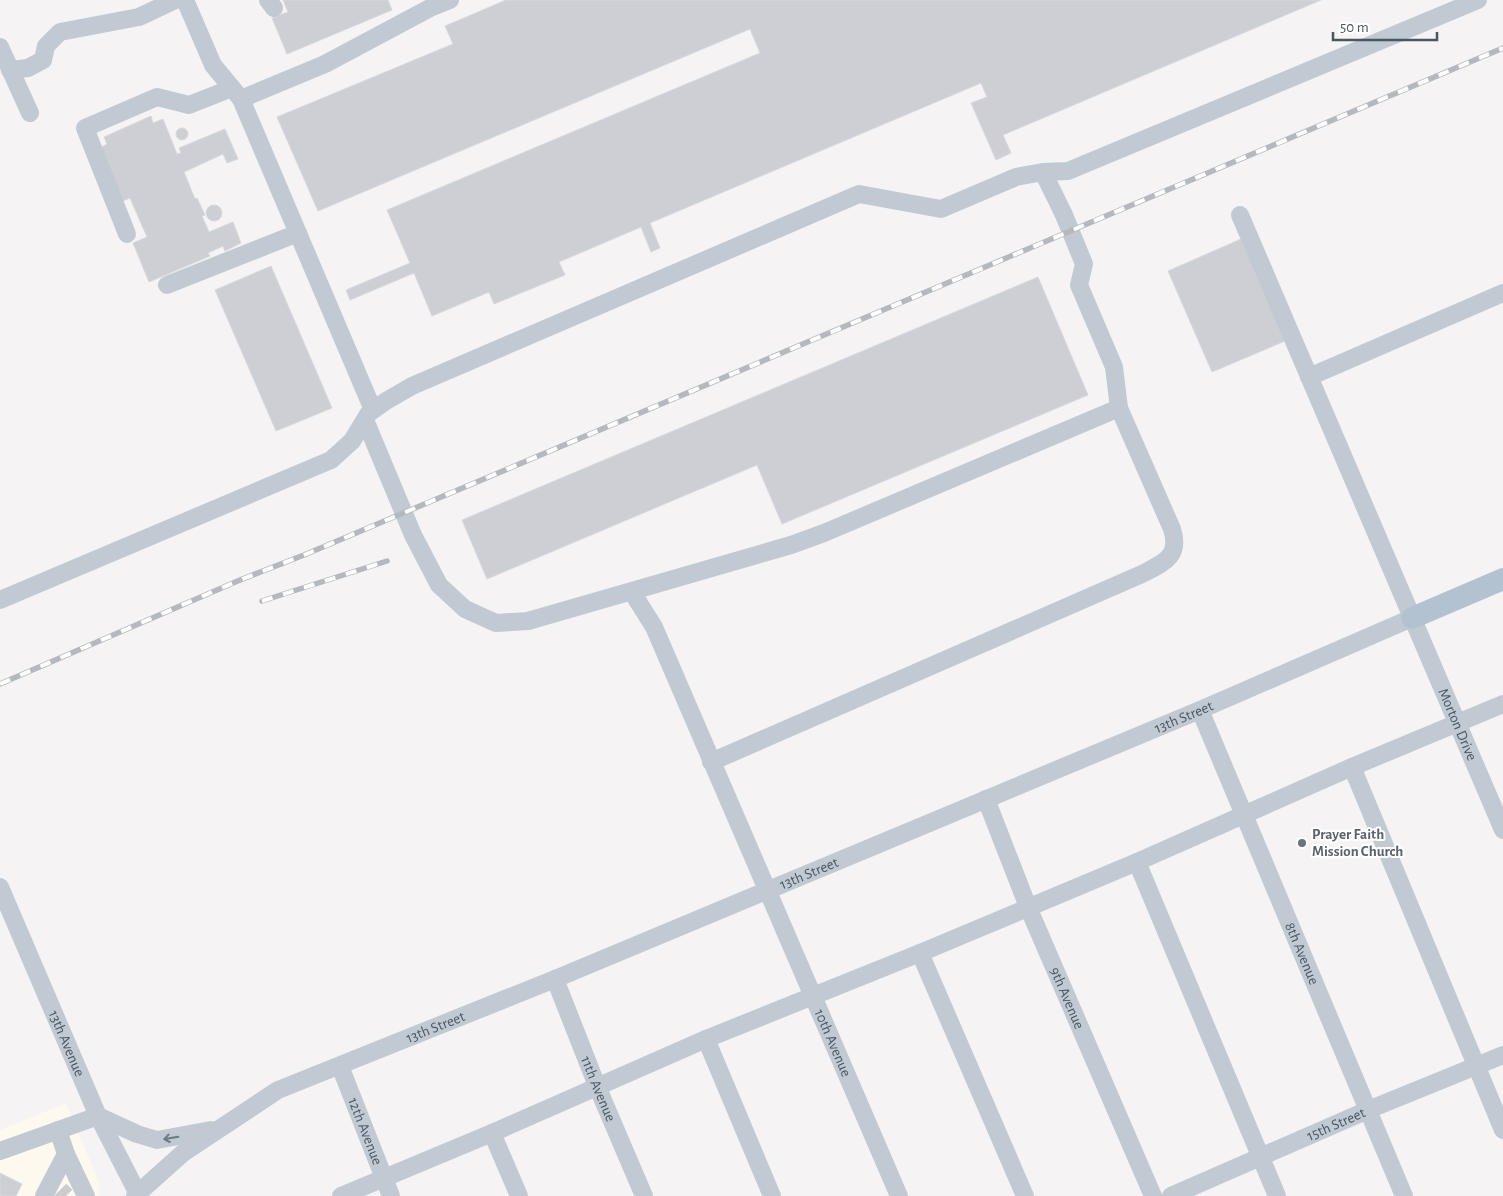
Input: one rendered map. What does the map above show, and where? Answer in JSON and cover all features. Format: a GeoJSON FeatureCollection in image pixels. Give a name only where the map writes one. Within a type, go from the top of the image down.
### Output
{"type":"FeatureCollection","features":[{"type":"Feature","properties":{"kind":"main road","name":"13th Street"},"geometry":{"type":"LineString","coordinates":[[1412,618],[1503,580]]}},
{"type":"Feature","properties":{"kind":"street"},"geometry":{"type":"LineString","coordinates":[[10,70],[28,68],[43,60],[46,46],[60,32],[139,17],[175,0]]}},
{"type":"Feature","properties":{"kind":"street"},"geometry":{"type":"LineString","coordinates":[[186,0],[213,65],[237,93],[298,233],[369,415],[413,535],[438,585],[464,609],[496,623],[528,621],[791,545],[824,533],[1120,408]]}},
{"type":"Feature","properties":{"kind":"street"},"geometry":{"type":"LineString","coordinates":[[127,234],[85,128],[158,97],[189,105],[237,93],[326,64],[430,8],[450,0]]}},
{"type":"Feature","properties":{"kind":"street"},"geometry":{"type":"LineString","coordinates":[[0,600],[331,460],[352,441],[369,415],[386,400],[412,386],[859,194],[942,209],[1016,177],[1043,172],[1068,171],[1478,0]]}},
{"type":"Feature","properties":{"kind":"street"},"geometry":{"type":"LineString","coordinates":[[0,47],[30,113]]}},
{"type":"Feature","properties":{"kind":"street"},"geometry":{"type":"LineString","coordinates":[[711,762],[1142,574],[1167,560],[1173,552],[1176,540],[1120,408],[1114,367],[1079,285],[1084,264],[1064,215],[1043,172]]}},
{"type":"Feature","properties":{"kind":"street","name":"Morton Drive"},"geometry":{"type":"LineString","coordinates":[[1240,215],[1503,830]]}},
{"type":"Feature","properties":{"kind":"street"},"geometry":{"type":"LineString","coordinates":[[168,285],[298,233]]}},
{"type":"Feature","properties":{"kind":"street"},"geometry":{"type":"LineString","coordinates":[[1309,377],[1503,293]]}},
{"type":"Feature","properties":{"kind":"street","name":"10th Avenue"},"geometry":{"type":"LineString","coordinates":[[632,592],[654,627],[766,891],[899,1196]]}},
{"type":"Feature","properties":{"kind":"street","name":"13th Street"},"geometry":{"type":"LineString","coordinates":[[138,1195],[183,1153],[278,1090],[555,979],[1200,710],[1412,618]]}},
{"type":"Feature","properties":{"kind":"street"},"geometry":{"type":"LineString","coordinates":[[341,1196],[492,1133],[706,1039],[920,953],[1137,862],[1352,767],[1503,704]]}},
{"type":"Feature","properties":{"kind":"street","name":"8th Avenue"},"geometry":{"type":"LineString","coordinates":[[1200,710],[1404,1196]]}},
{"type":"Feature","properties":{"kind":"street"},"geometry":{"type":"LineString","coordinates":[[1352,767],[1503,1130]]}},
{"type":"Feature","properties":{"kind":"street","name":"9th Avenue"},"geometry":{"type":"LineString","coordinates":[[986,799],[1028,907],[1153,1196]]}},
{"type":"Feature","properties":{"kind":"street"},"geometry":{"type":"LineString","coordinates":[[1137,862],[1277,1196]]}},
{"type":"Feature","properties":{"kind":"street","name":"13th Avenue"},"geometry":{"type":"LineString","coordinates":[[0,887],[98,1116],[138,1195]]}},
{"type":"Feature","properties":{"kind":"street"},"geometry":{"type":"LineString","coordinates":[[920,953],[1025,1196]]}},
{"type":"Feature","properties":{"kind":"street","name":"11th Avenue"},"geometry":{"type":"LineString","coordinates":[[555,979],[596,1086],[644,1196]]}},
{"type":"Feature","properties":{"kind":"street"},"geometry":{"type":"LineString","coordinates":[[706,1039],[772,1196]]}},
{"type":"Feature","properties":{"kind":"street","name":"15th Street"},"geometry":{"type":"LineString","coordinates":[[1172,1196],[1368,1110],[1503,1055]]}},
{"type":"Feature","properties":{"kind":"street","name":"12th Avenue"},"geometry":{"type":"LineString","coordinates":[[340,1066],[391,1196]]}},
{"type":"Feature","properties":{"kind":"street"},"geometry":{"type":"LineString","coordinates":[[0,1151],[98,1116],[137,1134],[157,1140],[219,1128]]}},
{"type":"Feature","properties":{"kind":"street"},"geometry":{"type":"LineString","coordinates":[[58,1130],[66,1154],[86,1196]]}},
{"type":"Feature","properties":{"kind":"street"},"geometry":{"type":"LineString","coordinates":[[492,1133],[519,1196]]}},
{"type":"Feature","properties":{"kind":"street"},"geometry":{"type":"LineString","coordinates":[[52,1189],[66,1154]]}},
{"type":"Feature","properties":{"kind":"shaded area"},"geometry":{"type":"Polygon","coordinates":[[[66,1103],[99,1182],[99,1196],[0,1196],[0,1130],[66,1103]]]}},
{"type":"Feature","properties":{"kind":"building"},"geometry":{"type":"Polygon","coordinates":[[[283,0],[388,0],[392,10],[287,54],[272,18],[288,12],[283,0]]]}},
{"type":"Feature","properties":{"kind":"building"},"geometry":{"type":"Polygon","coordinates":[[[506,0],[1321,0],[1003,135],[1011,153],[996,160],[971,103],[987,97],[981,83],[650,223],[660,248],[651,252],[641,227],[559,262],[565,275],[494,304],[489,292],[432,316],[414,273],[350,300],[346,290],[410,263],[387,210],[760,53],[750,29],[318,211],[277,117],[453,44],[445,26],[506,0]]]}},
{"type":"Feature","properties":{"kind":"building"},"geometry":{"type":"Polygon","coordinates":[[[151,116],[153,123],[163,119],[177,154],[181,153],[179,148],[225,129],[238,159],[227,163],[223,154],[184,172],[195,199],[197,198],[205,215],[202,216],[209,232],[233,222],[241,243],[225,251],[223,246],[208,253],[210,256],[149,282],[133,243],[147,237],[130,198],[123,201],[100,148],[107,144],[104,137],[151,116]]]}},
{"type":"Feature","properties":{"kind":"building"},"geometry":{"type":"Polygon","coordinates":[[[180,128],[184,128],[188,134],[184,140],[180,140],[176,136],[176,132],[180,128]]]}},
{"type":"Feature","properties":{"kind":"building"},"geometry":{"type":"Polygon","coordinates":[[[211,205],[217,205],[222,210],[220,219],[211,221],[206,216],[206,210],[211,205]]]}},
{"type":"Feature","properties":{"kind":"building"},"geometry":{"type":"Polygon","coordinates":[[[1241,239],[1285,341],[1212,372],[1168,271],[1241,239]]]}},
{"type":"Feature","properties":{"kind":"building"},"geometry":{"type":"Polygon","coordinates":[[[271,266],[332,408],[276,431],[215,290],[271,266]]]}},
{"type":"Feature","properties":{"kind":"building"},"geometry":{"type":"Polygon","coordinates":[[[1038,277],[1088,395],[782,524],[757,465],[487,579],[462,520],[1038,277]]]}},
{"type":"Feature","properties":{"kind":"building"},"geometry":{"type":"Polygon","coordinates":[[[0,1173],[22,1184],[16,1196],[0,1196],[0,1173]]]}},
{"type":"Feature","properties":{"kind":"tunnel"},"geometry":{"type":"LineString","coordinates":[[60,1190],[66,1196]]}},
{"type":"Feature","properties":{"kind":"railway"},"geometry":{"type":"LineString","coordinates":[[0,684],[240,580],[304,555],[1503,48]]}},
{"type":"Feature","properties":{"kind":"railway"},"geometry":{"type":"LineString","coordinates":[[262,601],[387,561]]}},
{"type":"Feature","properties":{"kind":"place","name":"Prayer Faith Mission Church"},"geometry":{"type":"Point","coordinates":[1302,843]}}]}
